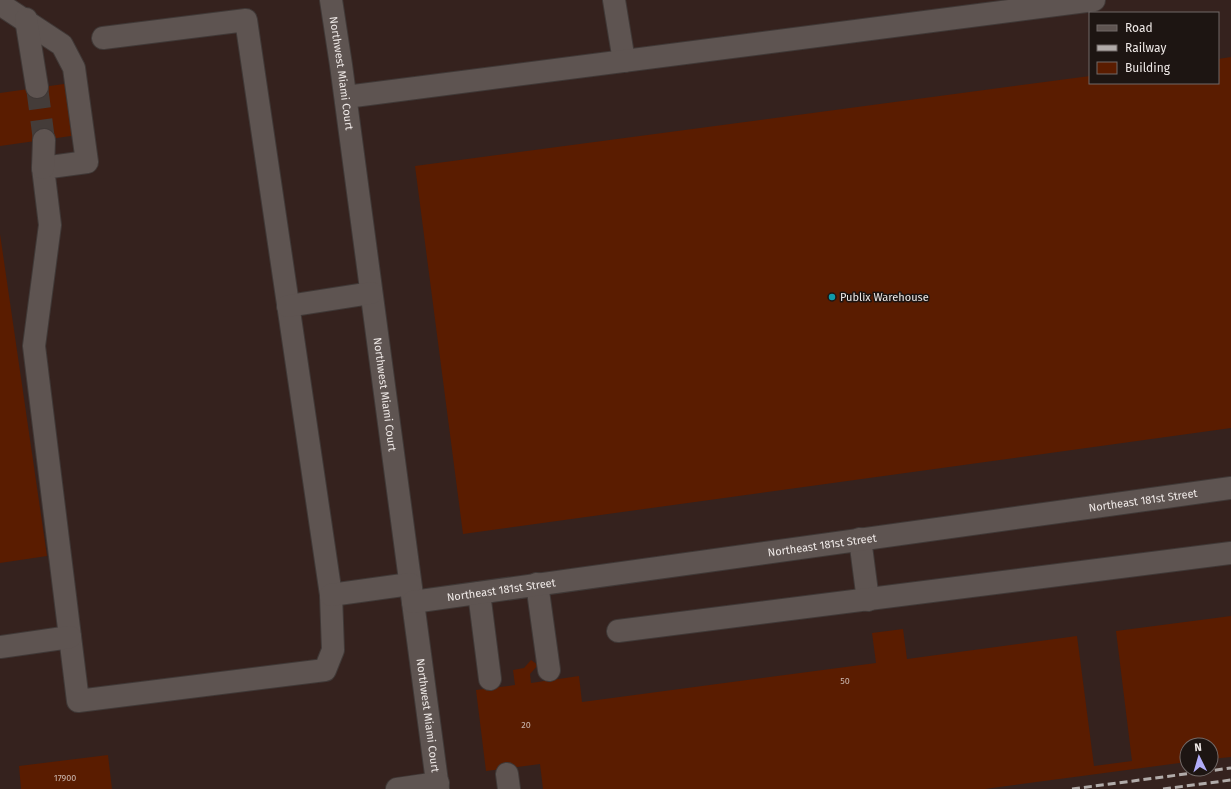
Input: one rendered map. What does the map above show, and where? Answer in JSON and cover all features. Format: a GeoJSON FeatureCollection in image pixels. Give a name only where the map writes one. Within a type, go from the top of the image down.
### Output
{"type":"FeatureCollection","features":[{"type":"Feature","properties":{"kind":"street","name":"Northwest Miami Court"},"geometry":{"type":"LineString","coordinates":[[331,0],[346,98],[438,786]]}},
{"type":"Feature","properties":{"kind":"street"},"geometry":{"type":"LineString","coordinates":[[614,0],[624,61]]}},
{"type":"Feature","properties":{"kind":"street"},"geometry":{"type":"LineString","coordinates":[[346,98],[1094,0]]}},
{"type":"Feature","properties":{"kind":"street"},"geometry":{"type":"LineString","coordinates":[[0,4],[62,45],[74,68],[87,162],[43,168]]}},
{"type":"Feature","properties":{"kind":"street"},"geometry":{"type":"LineString","coordinates":[[26,20],[38,87]]}},
{"type":"Feature","properties":{"kind":"street"},"geometry":{"type":"LineString","coordinates":[[44,140],[43,168],[50,225],[34,346],[78,701],[325,670],[333,650],[331,595],[246,20],[103,38]]}},
{"type":"Feature","properties":{"kind":"street"},"geometry":{"type":"LineString","coordinates":[[288,306],[372,293]]}},
{"type":"Feature","properties":{"kind":"street","name":"Northeast 181st Street"},"geometry":{"type":"LineString","coordinates":[[331,595],[479,593],[1231,488]]}},
{"type":"Feature","properties":{"kind":"street"},"geometry":{"type":"LineString","coordinates":[[860,539],[868,600]]}},
{"type":"Feature","properties":{"kind":"street"},"geometry":{"type":"LineString","coordinates":[[618,631],[1231,553]]}},
{"type":"Feature","properties":{"kind":"street"},"geometry":{"type":"LineString","coordinates":[[537,584],[549,670]]}},
{"type":"Feature","properties":{"kind":"street"},"geometry":{"type":"LineString","coordinates":[[479,593],[490,679]]}},
{"type":"Feature","properties":{"kind":"street"},"geometry":{"type":"LineString","coordinates":[[0,647],[70,637]]}},
{"type":"Feature","properties":{"kind":"street"},"geometry":{"type":"LineString","coordinates":[[397,789],[438,786]]}},
{"type":"Feature","properties":{"kind":"shaded area"},"geometry":{"type":"Polygon","coordinates":[[[0,0],[1231,0],[1231,789],[0,789],[0,0]]]}},
{"type":"Feature","properties":{"kind":"building","name":"Publix Warehouse"},"geometry":{"type":"Polygon","coordinates":[[[1231,57],[1231,428],[463,534],[415,166],[1089,76],[1089,84],[1219,84],[1219,59],[1231,57]]]}},
{"type":"Feature","properties":{"kind":"building"},"geometry":{"type":"Polygon","coordinates":[[[71,83],[78,135],[0,146],[0,93],[71,83]]]}},
{"type":"Feature","properties":{"kind":"building"},"geometry":{"type":"Polygon","coordinates":[[[0,234],[47,556],[0,563],[0,234]]]}},
{"type":"Feature","properties":{"kind":"building"},"geometry":{"type":"Polygon","coordinates":[[[1231,616],[1231,757],[1219,758],[1219,737],[1179,737],[1179,763],[985,789],[543,789],[540,764],[486,771],[476,690],[515,685],[513,670],[524,668],[531,660],[538,665],[530,674],[531,683],[579,676],[582,702],[876,663],[872,633],[903,629],[907,659],[1077,636],[1094,766],[1132,761],[1116,631],[1231,616]]]}},
{"type":"Feature","properties":{"kind":"building"},"geometry":{"type":"Polygon","coordinates":[[[108,755],[112,789],[21,789],[19,766],[108,755]]]}},
{"type":"Feature","properties":{"kind":"tunnel"},"geometry":{"type":"LineString","coordinates":[[37,87],[44,140]]}},
{"type":"Feature","properties":{"kind":"railway"},"geometry":{"type":"LineString","coordinates":[[1072,789],[1231,768]]}},
{"type":"Feature","properties":{"kind":"railway"},"geometry":{"type":"LineString","coordinates":[[1163,789],[1231,780]]}},
{"type":"Feature","properties":{"kind":"place","name":"Publix Warehouse"},"geometry":{"type":"Point","coordinates":[832,297]}}]}
